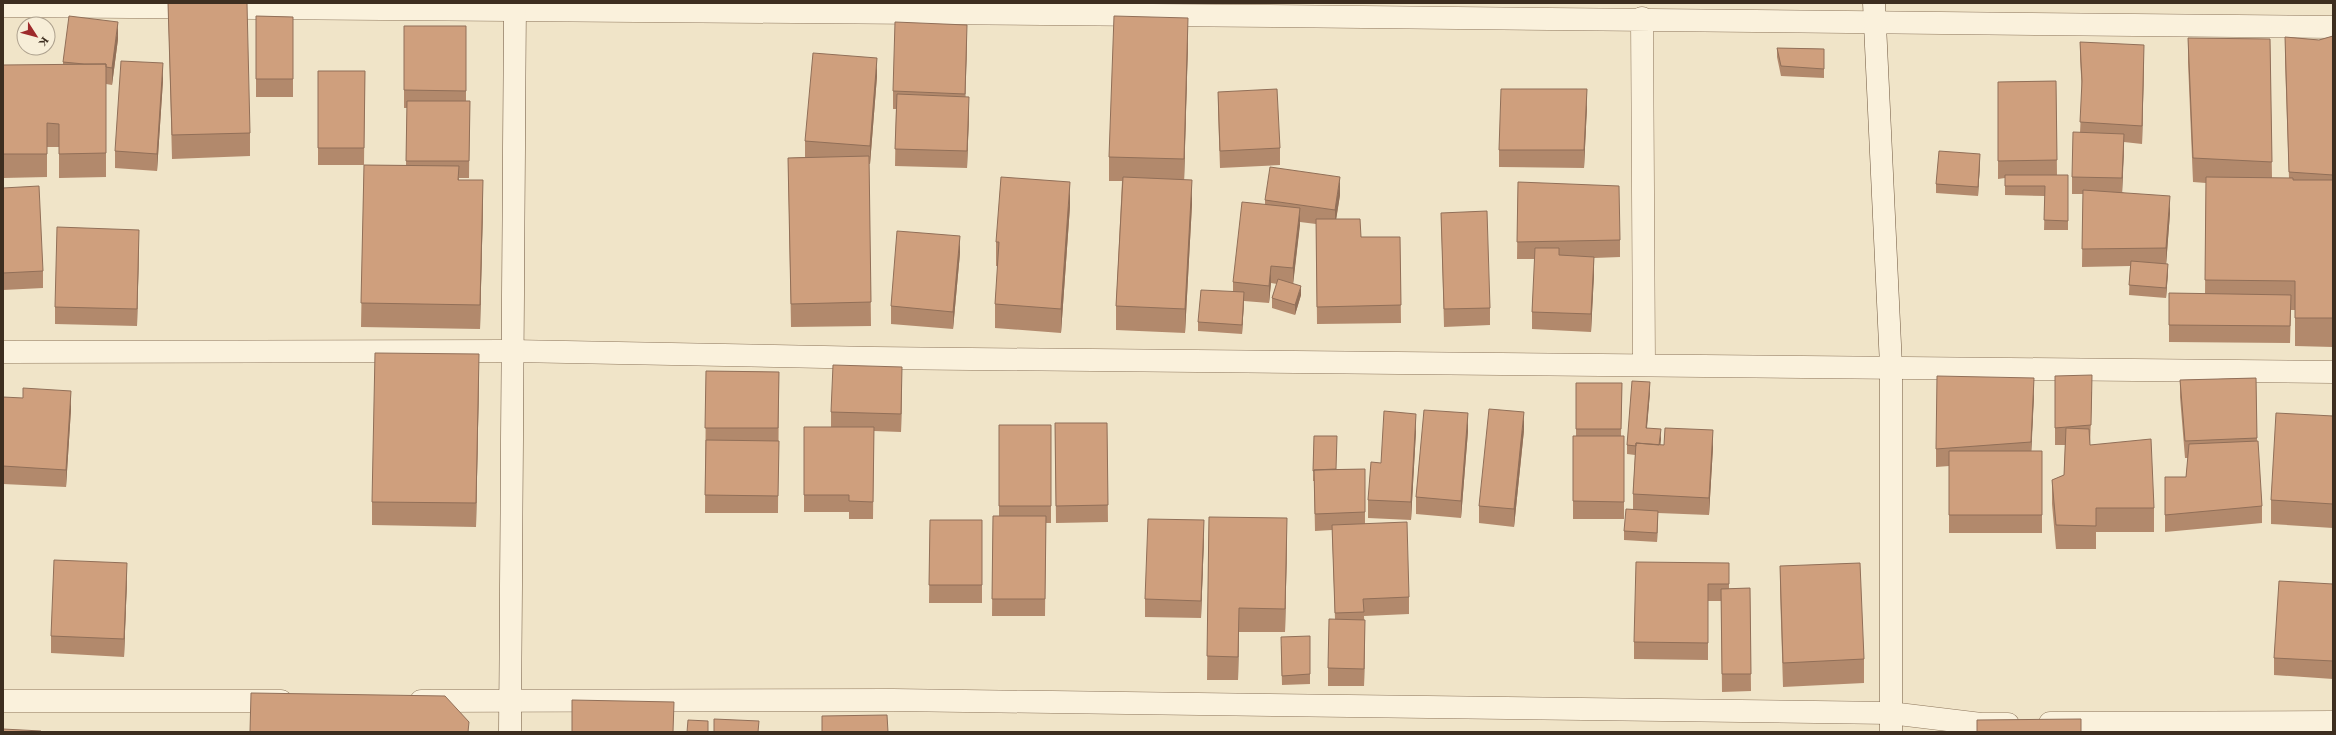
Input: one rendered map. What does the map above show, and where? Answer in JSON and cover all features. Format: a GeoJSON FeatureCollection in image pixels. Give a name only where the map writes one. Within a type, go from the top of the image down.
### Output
{"type":"FeatureCollection","features":[{"type":"Feature","properties":{"kind":"street"},"geometry":{"type":"LineString","coordinates":[[3,6],[515,7],[1642,18],[1874,11],[2333,27]]}},
{"type":"Feature","properties":{"kind":"street"},"geometry":{"type":"LineString","coordinates":[[510,732],[515,7]]}},
{"type":"Feature","properties":{"kind":"street"},"geometry":{"type":"LineString","coordinates":[[1874,11],[1891,366],[1890,722]]}},
{"type":"Feature","properties":{"kind":"street"},"geometry":{"type":"LineString","coordinates":[[1642,18],[1644,364]]}},
{"type":"Feature","properties":{"kind":"street"},"geometry":{"type":"LineString","coordinates":[[3,352],[513,351],[874,358],[1891,366],[2333,372]]}},
{"type":"Feature","properties":{"kind":"street"},"geometry":{"type":"LineString","coordinates":[[399,701],[893,700],[1981,724],[2333,722]]}},
{"type":"Feature","properties":{"kind":"street"},"geometry":{"type":"LineString","coordinates":[[3,701],[304,701]]}},
{"type":"Feature","properties":{"kind":"building"},"geometry":{"type":"Polygon","coordinates":[[[168,3],[247,3],[250,133],[172,135],[168,3]]]}},
{"type":"Feature","properties":{"kind":"building"},"geometry":{"type":"Polygon","coordinates":[[[69,16],[118,22],[112,68],[106,67],[106,64],[63,62],[69,16]]]}},
{"type":"Feature","properties":{"kind":"building"},"geometry":{"type":"Polygon","coordinates":[[[256,16],[293,17],[293,79],[256,79],[256,16]]]}},
{"type":"Feature","properties":{"kind":"building"},"geometry":{"type":"Polygon","coordinates":[[[1114,16],[1188,18],[1184,159],[1109,157],[1114,16]]]}},
{"type":"Feature","properties":{"kind":"building"},"geometry":{"type":"Polygon","coordinates":[[[895,22],[967,25],[965,94],[893,91],[895,22]]]}},
{"type":"Feature","properties":{"kind":"building"},"geometry":{"type":"Polygon","coordinates":[[[404,26],[466,26],[466,91],[404,90],[404,26]]]}},
{"type":"Feature","properties":{"kind":"building"},"geometry":{"type":"Polygon","coordinates":[[[2333,36],[2333,175],[2289,172],[2285,37],[2319,40],[2333,36]]]}},
{"type":"Feature","properties":{"kind":"building"},"geometry":{"type":"Polygon","coordinates":[[[2188,38],[2270,39],[2272,162],[2193,158],[2188,38]]]}},
{"type":"Feature","properties":{"kind":"building"},"geometry":{"type":"Polygon","coordinates":[[[2080,42],[2144,45],[2142,126],[2080,122],[2082,81],[2080,42]]]}},
{"type":"Feature","properties":{"kind":"building"},"geometry":{"type":"Polygon","coordinates":[[[1777,48],[1824,49],[1824,69],[1781,66],[1777,48]]]}},
{"type":"Feature","properties":{"kind":"building"},"geometry":{"type":"Polygon","coordinates":[[[813,53],[877,58],[870,146],[805,141],[813,53]]]}},
{"type":"Feature","properties":{"kind":"building"},"geometry":{"type":"Polygon","coordinates":[[[121,61],[163,63],[157,154],[115,151],[121,61]]]}},
{"type":"Feature","properties":{"kind":"building"},"geometry":{"type":"Polygon","coordinates":[[[106,64],[106,153],[59,154],[59,124],[47,123],[47,154],[3,154],[3,65],[106,64]]]}},
{"type":"Feature","properties":{"kind":"building"},"geometry":{"type":"Polygon","coordinates":[[[318,71],[365,71],[364,148],[318,148],[318,71]]]}},
{"type":"Feature","properties":{"kind":"building"},"geometry":{"type":"Polygon","coordinates":[[[2056,81],[2057,160],[1998,161],[1998,82],[2056,81]]]}},
{"type":"Feature","properties":{"kind":"building"},"geometry":{"type":"Polygon","coordinates":[[[1277,89],[1280,148],[1220,151],[1218,92],[1277,89]]]}},
{"type":"Feature","properties":{"kind":"building"},"geometry":{"type":"Polygon","coordinates":[[[1501,89],[1587,89],[1584,150],[1499,150],[1501,89]]]}},
{"type":"Feature","properties":{"kind":"building"},"geometry":{"type":"Polygon","coordinates":[[[897,94],[969,97],[967,151],[895,149],[897,94]]]}},
{"type":"Feature","properties":{"kind":"building"},"geometry":{"type":"Polygon","coordinates":[[[407,101],[470,101],[469,161],[406,161],[407,101]]]}},
{"type":"Feature","properties":{"kind":"building"},"geometry":{"type":"Polygon","coordinates":[[[2073,132],[2124,134],[2122,178],[2072,177],[2073,132]]]}},
{"type":"Feature","properties":{"kind":"building"},"geometry":{"type":"Polygon","coordinates":[[[1939,151],[1980,154],[1978,187],[1936,184],[1939,151]]]}},
{"type":"Feature","properties":{"kind":"building"},"geometry":{"type":"Polygon","coordinates":[[[869,156],[871,302],[791,304],[788,158],[869,156]]]}},
{"type":"Feature","properties":{"kind":"building"},"geometry":{"type":"Polygon","coordinates":[[[364,165],[459,166],[458,180],[483,180],[480,305],[361,303],[364,165]]]}},
{"type":"Feature","properties":{"kind":"building"},"geometry":{"type":"Polygon","coordinates":[[[1270,167],[1340,177],[1335,210],[1265,200],[1270,167]]]}},
{"type":"Feature","properties":{"kind":"building"},"geometry":{"type":"Polygon","coordinates":[[[2005,175],[2068,175],[2068,221],[2044,220],[2045,186],[2005,186],[2005,175]]]}},
{"type":"Feature","properties":{"kind":"building"},"geometry":{"type":"Polygon","coordinates":[[[1001,177],[1070,182],[1061,309],[995,304],[999,242],[996,242],[1001,177]]]}},
{"type":"Feature","properties":{"kind":"building"},"geometry":{"type":"Polygon","coordinates":[[[1123,177],[1192,180],[1185,309],[1116,306],[1123,177]]]}},
{"type":"Feature","properties":{"kind":"building"},"geometry":{"type":"Polygon","coordinates":[[[2206,177],[2333,180],[2333,318],[2295,318],[2295,281],[2205,280],[2206,177]]]}},
{"type":"Feature","properties":{"kind":"building"},"geometry":{"type":"Polygon","coordinates":[[[1518,182],[1619,186],[1620,240],[1517,242],[1518,182]]]}},
{"type":"Feature","properties":{"kind":"building"},"geometry":{"type":"Polygon","coordinates":[[[39,186],[43,271],[3,273],[3,188],[39,186]]]}},
{"type":"Feature","properties":{"kind":"building"},"geometry":{"type":"Polygon","coordinates":[[[2083,190],[2170,196],[2166,248],[2082,249],[2083,190]]]}},
{"type":"Feature","properties":{"kind":"building"},"geometry":{"type":"Polygon","coordinates":[[[1242,202],[1300,208],[1293,268],[1271,266],[1269,286],[1233,282],[1242,202]]]}},
{"type":"Feature","properties":{"kind":"building"},"geometry":{"type":"Polygon","coordinates":[[[1487,211],[1490,308],[1444,309],[1441,213],[1487,211]]]}},
{"type":"Feature","properties":{"kind":"building"},"geometry":{"type":"Polygon","coordinates":[[[1316,219],[1360,219],[1361,237],[1400,237],[1401,305],[1317,307],[1316,219]]]}},
{"type":"Feature","properties":{"kind":"building"},"geometry":{"type":"Polygon","coordinates":[[[57,227],[139,230],[137,309],[55,307],[57,227]]]}},
{"type":"Feature","properties":{"kind":"building"},"geometry":{"type":"Polygon","coordinates":[[[897,231],[960,236],[953,312],[891,306],[897,231]]]}},
{"type":"Feature","properties":{"kind":"building"},"geometry":{"type":"Polygon","coordinates":[[[1535,248],[1559,248],[1559,255],[1594,257],[1591,314],[1532,312],[1535,248]]]}},
{"type":"Feature","properties":{"kind":"building"},"geometry":{"type":"Polygon","coordinates":[[[2131,261],[2168,264],[2166,288],[2129,285],[2131,261]]]}},
{"type":"Feature","properties":{"kind":"building"},"geometry":{"type":"Polygon","coordinates":[[[1278,279],[1301,286],[1295,305],[1272,298],[1278,279]]]}},
{"type":"Feature","properties":{"kind":"building"},"geometry":{"type":"Polygon","coordinates":[[[1201,290],[1244,292],[1242,325],[1198,322],[1201,290]]]}},
{"type":"Feature","properties":{"kind":"building"},"geometry":{"type":"Polygon","coordinates":[[[2169,293],[2291,295],[2290,326],[2169,325],[2169,293]]]}},
{"type":"Feature","properties":{"kind":"building"},"geometry":{"type":"Polygon","coordinates":[[[375,353],[479,354],[476,503],[372,502],[375,353]]]}},
{"type":"Feature","properties":{"kind":"building"},"geometry":{"type":"Polygon","coordinates":[[[833,365],[902,367],[901,414],[831,412],[833,365]]]}},
{"type":"Feature","properties":{"kind":"building"},"geometry":{"type":"Polygon","coordinates":[[[706,371],[779,372],[778,428],[705,428],[706,371]]]}},
{"type":"Feature","properties":{"kind":"building"},"geometry":{"type":"Polygon","coordinates":[[[2092,375],[2091,425],[2055,428],[2055,376],[2092,375]]]}},
{"type":"Feature","properties":{"kind":"building"},"geometry":{"type":"Polygon","coordinates":[[[1937,376],[2034,378],[2031,442],[1936,449],[1937,376]]]}},
{"type":"Feature","properties":{"kind":"building"},"geometry":{"type":"Polygon","coordinates":[[[2256,378],[2257,438],[2185,441],[2180,380],[2256,378]]]}},
{"type":"Feature","properties":{"kind":"building"},"geometry":{"type":"Polygon","coordinates":[[[1632,381],[1650,382],[1646,428],[1661,429],[1659,445],[1636,443],[1636,446],[1627,445],[1632,381]]]}},
{"type":"Feature","properties":{"kind":"building"},"geometry":{"type":"Polygon","coordinates":[[[1576,383],[1622,383],[1621,429],[1576,429],[1576,383]]]}},
{"type":"Feature","properties":{"kind":"building"},"geometry":{"type":"Polygon","coordinates":[[[23,388],[71,391],[66,470],[3,466],[3,397],[23,398],[23,388]]]}},
{"type":"Feature","properties":{"kind":"building"},"geometry":{"type":"Polygon","coordinates":[[[1489,409],[1524,412],[1514,509],[1479,506],[1489,409]]]}},
{"type":"Feature","properties":{"kind":"building"},"geometry":{"type":"Polygon","coordinates":[[[1424,410],[1468,413],[1461,501],[1416,497],[1424,410]]]}},
{"type":"Feature","properties":{"kind":"building"},"geometry":{"type":"Polygon","coordinates":[[[1384,411],[1416,414],[1411,502],[1368,500],[1371,462],[1381,463],[1384,411]]]}},
{"type":"Feature","properties":{"kind":"building"},"geometry":{"type":"Polygon","coordinates":[[[2276,413],[2333,416],[2333,504],[2271,500],[2276,413]]]}},
{"type":"Feature","properties":{"kind":"building"},"geometry":{"type":"Polygon","coordinates":[[[1055,423],[1107,423],[1108,505],[1056,506],[1055,423]]]}},
{"type":"Feature","properties":{"kind":"building"},"geometry":{"type":"Polygon","coordinates":[[[999,425],[1051,425],[1051,506],[999,506],[999,425]]]}},
{"type":"Feature","properties":{"kind":"building"},"geometry":{"type":"Polygon","coordinates":[[[804,427],[874,427],[873,502],[849,501],[849,495],[804,495],[804,427]]]}},
{"type":"Feature","properties":{"kind":"building"},"geometry":{"type":"Polygon","coordinates":[[[1665,428],[1713,430],[1709,498],[1633,494],[1636,443],[1664,445],[1665,428]]]}},
{"type":"Feature","properties":{"kind":"building"},"geometry":{"type":"Polygon","coordinates":[[[2066,428],[2089,429],[2090,445],[2151,439],[2154,508],[2096,508],[2096,526],[2056,525],[2052,480],[2064,475],[2066,428]]]}},
{"type":"Feature","properties":{"kind":"building"},"geometry":{"type":"Polygon","coordinates":[[[1314,436],[1337,436],[1336,469],[1313,471],[1314,436]]]}},
{"type":"Feature","properties":{"kind":"building"},"geometry":{"type":"Polygon","coordinates":[[[1573,436],[1624,436],[1624,502],[1573,501],[1573,436]]]}},
{"type":"Feature","properties":{"kind":"building"},"geometry":{"type":"Polygon","coordinates":[[[706,440],[779,441],[778,496],[705,495],[706,440]]]}},
{"type":"Feature","properties":{"kind":"building"},"geometry":{"type":"Polygon","coordinates":[[[2258,441],[2262,506],[2165,515],[2165,477],[2186,477],[2189,444],[2258,441]]]}},
{"type":"Feature","properties":{"kind":"building"},"geometry":{"type":"Polygon","coordinates":[[[1949,451],[2042,451],[2042,515],[1949,515],[1949,451]]]}},
{"type":"Feature","properties":{"kind":"building"},"geometry":{"type":"Polygon","coordinates":[[[1365,469],[1365,512],[1315,514],[1314,470],[1365,469]]]}},
{"type":"Feature","properties":{"kind":"building"},"geometry":{"type":"Polygon","coordinates":[[[1626,509],[1658,511],[1657,533],[1624,531],[1626,509]]]}},
{"type":"Feature","properties":{"kind":"building"},"geometry":{"type":"Polygon","coordinates":[[[993,516],[1046,516],[1045,599],[992,599],[993,516]]]}},
{"type":"Feature","properties":{"kind":"building"},"geometry":{"type":"Polygon","coordinates":[[[1209,517],[1287,518],[1285,609],[1239,608],[1238,657],[1207,656],[1209,517]]]}},
{"type":"Feature","properties":{"kind":"building"},"geometry":{"type":"Polygon","coordinates":[[[1148,519],[1204,520],[1201,601],[1145,599],[1148,519]]]}},
{"type":"Feature","properties":{"kind":"building"},"geometry":{"type":"Polygon","coordinates":[[[930,520],[982,520],[982,585],[929,585],[930,520]]]}},
{"type":"Feature","properties":{"kind":"building"},"geometry":{"type":"Polygon","coordinates":[[[1407,522],[1409,597],[1363,599],[1364,612],[1335,613],[1332,525],[1407,522]]]}},
{"type":"Feature","properties":{"kind":"building"},"geometry":{"type":"Polygon","coordinates":[[[54,560],[127,563],[124,639],[51,636],[54,560]]]}},
{"type":"Feature","properties":{"kind":"building"},"geometry":{"type":"Polygon","coordinates":[[[1636,562],[1729,563],[1729,584],[1708,584],[1708,643],[1634,642],[1636,562]]]}},
{"type":"Feature","properties":{"kind":"building"},"geometry":{"type":"Polygon","coordinates":[[[1860,563],[1864,659],[1783,663],[1780,566],[1860,563]]]}},
{"type":"Feature","properties":{"kind":"building"},"geometry":{"type":"Polygon","coordinates":[[[2279,581],[2333,584],[2333,661],[2274,658],[2279,581]]]}},
{"type":"Feature","properties":{"kind":"building"},"geometry":{"type":"Polygon","coordinates":[[[1750,588],[1751,674],[1722,674],[1721,589],[1750,588]]]}},
{"type":"Feature","properties":{"kind":"building"},"geometry":{"type":"Polygon","coordinates":[[[1329,619],[1365,620],[1364,669],[1328,668],[1329,619]]]}},
{"type":"Feature","properties":{"kind":"building"},"geometry":{"type":"Polygon","coordinates":[[[1310,636],[1310,674],[1282,676],[1281,637],[1310,636]]]}},
{"type":"Feature","properties":{"kind":"building"},"geometry":{"type":"Polygon","coordinates":[[[251,693],[445,696],[469,722],[468,732],[250,732],[251,693]]]}},
{"type":"Feature","properties":{"kind":"building"},"geometry":{"type":"Polygon","coordinates":[[[572,700],[674,702],[673,732],[572,732],[572,700]]]}},
{"type":"Feature","properties":{"kind":"building"},"geometry":{"type":"Polygon","coordinates":[[[887,715],[888,732],[822,732],[822,716],[887,715]]]}},
{"type":"Feature","properties":{"kind":"building"},"geometry":{"type":"Polygon","coordinates":[[[714,719],[759,721],[758,732],[714,732],[714,719]]]}},
{"type":"Feature","properties":{"kind":"building"},"geometry":{"type":"Polygon","coordinates":[[[2081,719],[2081,732],[1977,732],[1977,720],[2081,719]]]}},
{"type":"Feature","properties":{"kind":"building"},"geometry":{"type":"Polygon","coordinates":[[[688,720],[708,721],[708,732],[687,732],[688,720]]]}},
{"type":"Feature","properties":{"kind":"building"},"geometry":{"type":"Polygon","coordinates":[[[3,729],[41,731],[41,732],[3,732],[3,729]]]}}]}
